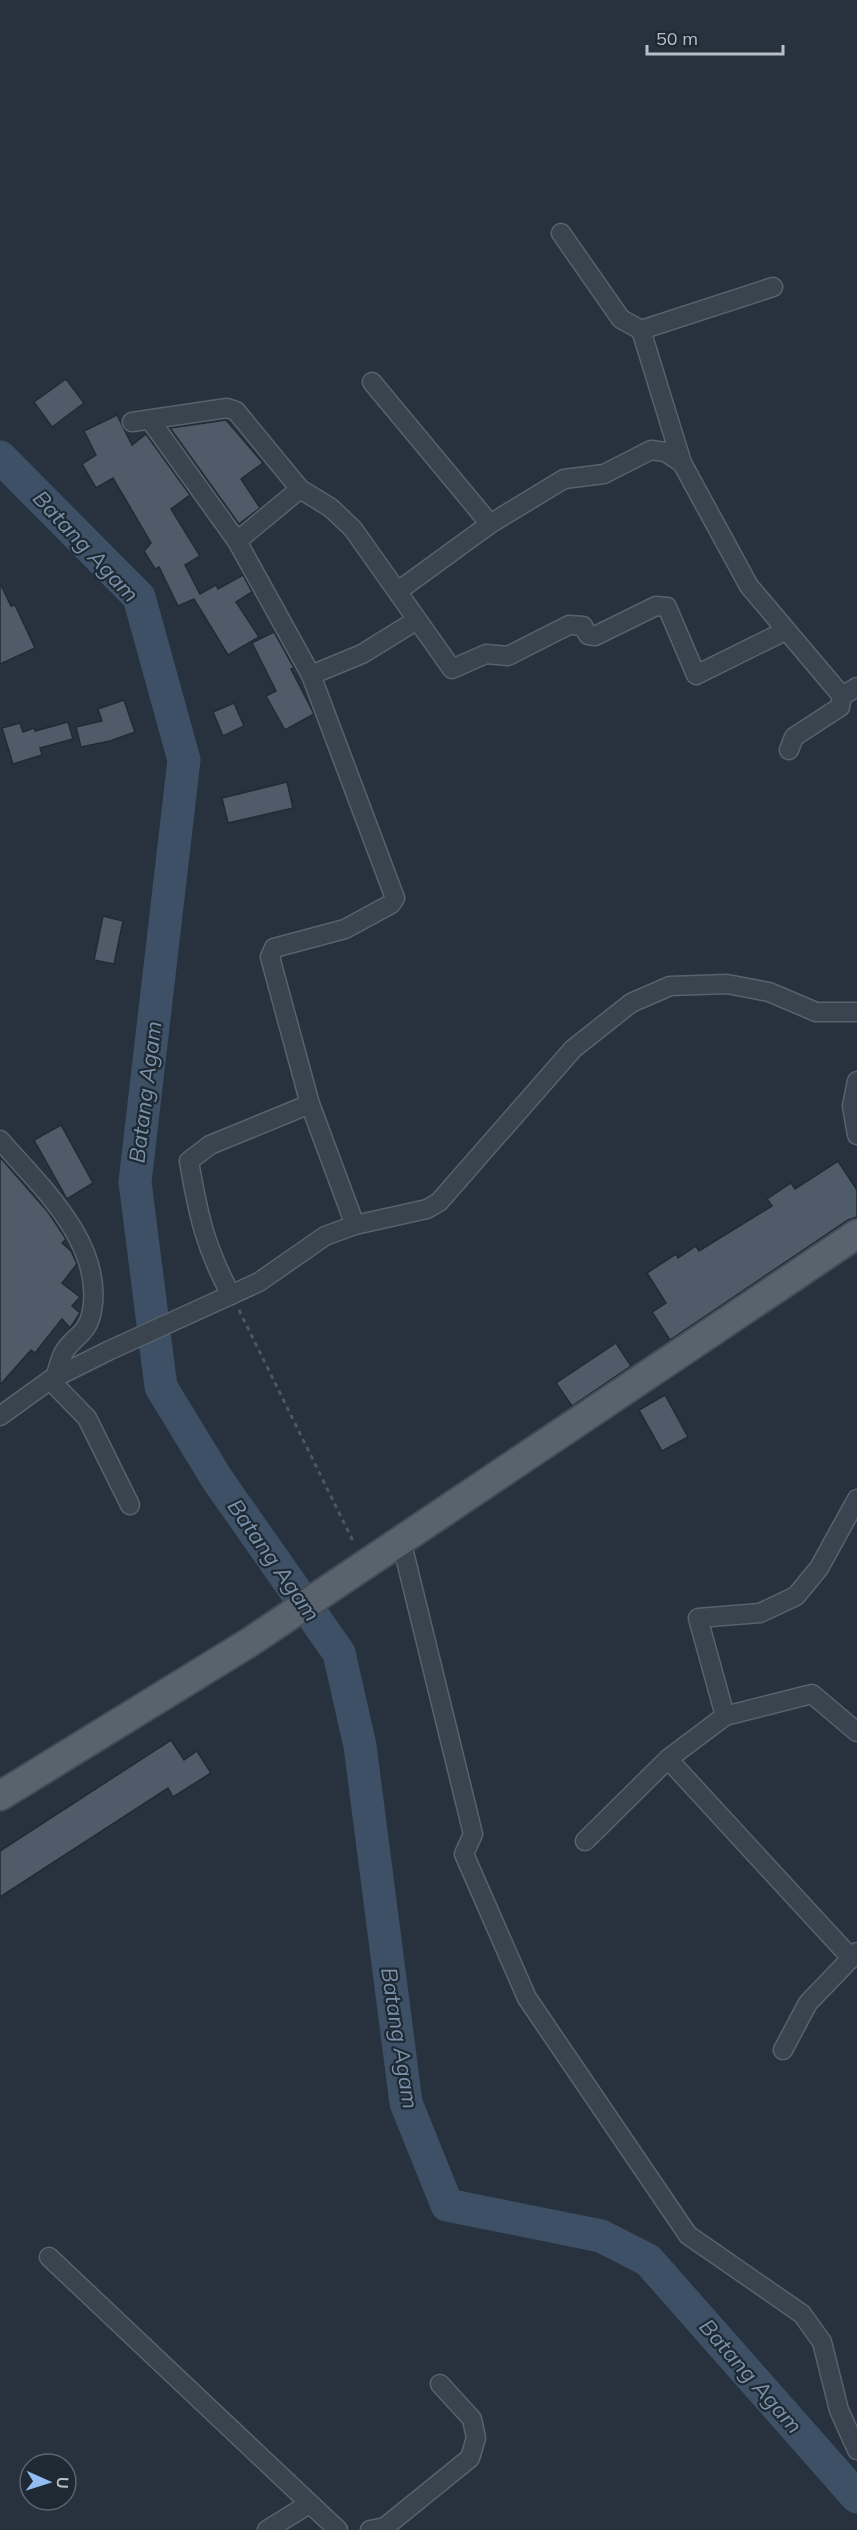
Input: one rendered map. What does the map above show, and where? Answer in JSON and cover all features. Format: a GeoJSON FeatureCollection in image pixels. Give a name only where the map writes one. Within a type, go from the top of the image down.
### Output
{"type":"FeatureCollection","features":[{"type":"Feature","properties":{"kind":"main road"},"geometry":{"type":"LineString","coordinates":[[0,1796],[250,1642],[857,1234]]}},
{"type":"Feature","properties":{"kind":"street"},"geometry":{"type":"LineString","coordinates":[[561,233],[621,319],[641,330],[682,463],[749,586],[785,631],[849,691],[840,707],[794,737],[789,750]]}},
{"type":"Feature","properties":{"kind":"street"},"geometry":{"type":"LineString","coordinates":[[641,330],[773,287]]}},
{"type":"Feature","properties":{"kind":"street"},"geometry":{"type":"LineString","coordinates":[[372,382],[490,524]]}},
{"type":"Feature","properties":{"kind":"street"},"geometry":{"type":"LineString","coordinates":[[355,1225],[310,1104],[270,957],[274,948],[345,929],[391,904],[395,898],[311,675],[237,541],[141,421],[227,408],[236,411],[300,489],[331,508],[353,529],[452,669],[486,654],[508,656],[569,625],[583,626],[588,635],[595,636],[656,606],[667,607],[696,675],[785,631]]}},
{"type":"Feature","properties":{"kind":"street"},"geometry":{"type":"LineString","coordinates":[[398,591],[490,524],[564,479],[604,474],[651,450],[665,452],[682,463]]}},
{"type":"Feature","properties":{"kind":"street"},"geometry":{"type":"LineString","coordinates":[[237,541],[300,489]]}},
{"type":"Feature","properties":{"kind":"street"},"geometry":{"type":"LineString","coordinates":[[311,675],[362,654],[417,620]]}},
{"type":"Feature","properties":{"kind":"street"},"geometry":{"type":"LineString","coordinates":[[0,1416],[52,1379],[259,1282],[325,1236],[355,1225],[427,1209],[440,1202],[573,1049],[631,1003],[670,986],[727,984],[769,992],[816,1012],[857,1012]]}},
{"type":"Feature","properties":{"kind":"street"},"geometry":{"type":"LineString","coordinates":[[857,1082],[852,1106],[857,1135]]}},
{"type":"Feature","properties":{"kind":"street"},"geometry":{"type":"LineString","coordinates":[[231,1295],[213,1262],[199,1221],[189,1161],[210,1145],[310,1104]]}},
{"type":"Feature","properties":{"kind":"street"},"geometry":{"type":"LineString","coordinates":[[0,1140],[79,1235],[93,1285],[92,1312],[81,1336],[65,1351],[52,1379]]}},
{"type":"Feature","properties":{"kind":"street"},"geometry":{"type":"LineString","coordinates":[[52,1379],[87,1418],[130,1506]]}},
{"type":"Feature","properties":{"kind":"street"},"geometry":{"type":"LineString","coordinates":[[725,1716],[698,1618],[760,1613],[796,1596],[819,1568],[857,1499]]}},
{"type":"Feature","properties":{"kind":"street"},"geometry":{"type":"LineString","coordinates":[[401,1540],[473,1834],[464,1854],[527,1998],[688,2235],[802,2314],[822,2342],[839,2410],[857,2450]]}},
{"type":"Feature","properties":{"kind":"street"},"geometry":{"type":"LineString","coordinates":[[585,1841],[668,1758],[725,1716],[812,1694],[857,1732]]}},
{"type":"Feature","properties":{"kind":"street"},"geometry":{"type":"LineString","coordinates":[[668,1758],[854,1955],[808,2003],[783,2050]]}},
{"type":"Feature","properties":{"kind":"street"},"geometry":{"type":"LineString","coordinates":[[49,2258],[338,2530]]}},
{"type":"Feature","properties":{"kind":"street"},"geometry":{"type":"LineString","coordinates":[[370,2530],[385,2527],[470,2458],[476,2438],[472,2419],[440,2384]]}},
{"type":"Feature","properties":{"kind":"street"},"geometry":{"type":"LineString","coordinates":[[267,2530],[309,2504]]}},
{"type":"Feature","properties":{"kind":"path"},"geometry":{"type":"LineString","coordinates":[[231,1295],[358,1569]]}},
{"type":"Feature","properties":{"kind":"building"},"geometry":{"type":"Polygon","coordinates":[[[66,379],[84,403],[52,427],[34,402],[66,379]]]}},
{"type":"Feature","properties":{"kind":"building"},"geometry":{"type":"Polygon","coordinates":[[[117,415],[132,445],[146,434],[190,495],[171,509],[200,556],[185,565],[200,594],[216,585],[218,589],[243,575],[252,592],[236,602],[259,637],[228,655],[194,599],[178,606],[159,567],[155,569],[144,551],[151,543],[113,478],[96,488],[82,464],[96,455],[84,431],[117,415]]]}},
{"type":"Feature","properties":{"kind":"building"},"geometry":{"type":"Polygon","coordinates":[[[226,420],[263,463],[241,479],[260,508],[239,524],[170,428],[226,420]]]}},
{"type":"Feature","properties":{"kind":"building"},"geometry":{"type":"Polygon","coordinates":[[[0,583],[11,606],[15,605],[35,648],[0,664],[0,583]]]}},
{"type":"Feature","properties":{"kind":"building"},"geometry":{"type":"Polygon","coordinates":[[[274,632],[294,668],[291,669],[314,714],[285,730],[266,696],[276,691],[252,643],[274,632]]]}},
{"type":"Feature","properties":{"kind":"building"},"geometry":{"type":"Polygon","coordinates":[[[124,700],[135,732],[110,741],[81,747],[76,727],[102,721],[98,709],[124,700]]]}},
{"type":"Feature","properties":{"kind":"building"},"geometry":{"type":"Polygon","coordinates":[[[234,703],[244,726],[223,736],[213,712],[234,703]]]}},
{"type":"Feature","properties":{"kind":"building"},"geometry":{"type":"Polygon","coordinates":[[[68,722],[73,739],[40,748],[42,755],[13,764],[2,728],[20,723],[23,732],[34,728],[35,731],[68,722]]]}},
{"type":"Feature","properties":{"kind":"building"},"geometry":{"type":"Polygon","coordinates":[[[287,782],[293,808],[228,823],[222,798],[287,782]]]}},
{"type":"Feature","properties":{"kind":"building"},"geometry":{"type":"Polygon","coordinates":[[[103,916],[123,921],[114,964],[94,960],[103,916]]]}},
{"type":"Feature","properties":{"kind":"building"},"geometry":{"type":"Polygon","coordinates":[[[61,1125],[93,1183],[67,1199],[34,1140],[61,1125]]]}},
{"type":"Feature","properties":{"kind":"building"},"geometry":{"type":"Polygon","coordinates":[[[0,1157],[48,1212],[66,1239],[62,1243],[71,1251],[77,1264],[62,1283],[80,1297],[72,1306],[80,1313],[70,1328],[62,1319],[35,1353],[31,1350],[0,1385],[0,1157]]]}},
{"type":"Feature","properties":{"kind":"building"},"geometry":{"type":"Polygon","coordinates":[[[838,1161],[857,1190],[857,1217],[848,1220],[670,1340],[652,1312],[666,1303],[647,1273],[676,1254],[678,1258],[696,1246],[699,1251],[772,1206],[767,1199],[791,1183],[795,1189],[838,1161]]]}},
{"type":"Feature","properties":{"kind":"building"},"geometry":{"type":"Polygon","coordinates":[[[616,1343],[631,1366],[572,1406],[556,1383],[616,1343]]]}},
{"type":"Feature","properties":{"kind":"building"},"geometry":{"type":"Polygon","coordinates":[[[665,1395],[688,1437],[662,1451],[639,1410],[665,1395]]]}},
{"type":"Feature","properties":{"kind":"building"},"geometry":{"type":"Polygon","coordinates":[[[171,1740],[184,1760],[197,1751],[211,1773],[173,1797],[168,1788],[0,1897],[0,1851],[171,1740]]]}},
{"type":"Feature","properties":{"kind":"waterway","name":"Batang Agam"},"geometry":{"type":"LineString","coordinates":[[0,457],[139,597],[184,760],[135,1182],[161,1387],[217,1479],[339,1653],[360,1746],[406,2103],[447,2205],[601,2236],[648,2260],[857,2497]]}}]}
